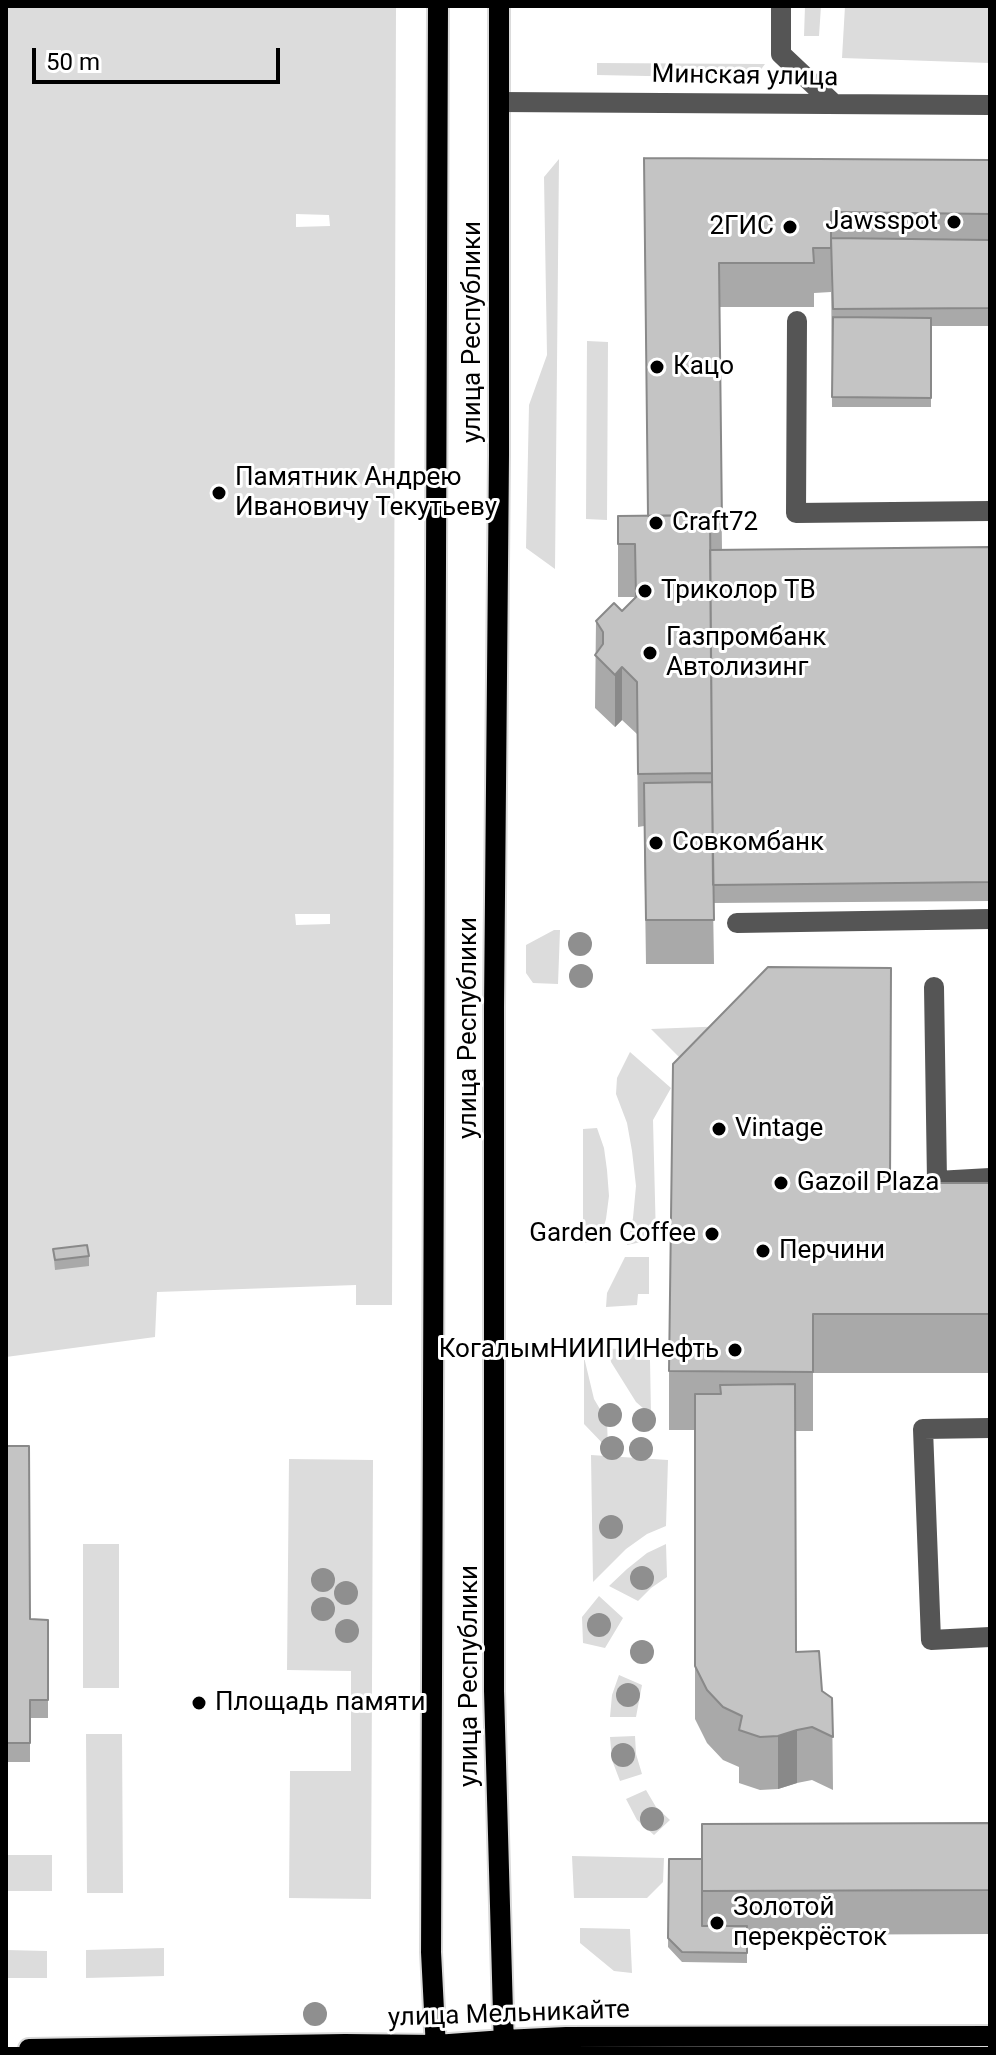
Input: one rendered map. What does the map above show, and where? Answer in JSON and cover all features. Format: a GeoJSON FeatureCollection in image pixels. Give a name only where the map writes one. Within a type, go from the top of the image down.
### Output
{"type":"FeatureCollection","features":[{"type":"Feature","properties":{"kind":"main road","name":"улица Республики"},"geometry":{"type":"LineString","coordinates":[[436,2047],[431,1952],[438,6]]}},
{"type":"Feature","properties":{"kind":"main road","name":"улица Республики"},"geometry":{"type":"LineString","coordinates":[[499,6],[494,1691],[504,2044]]}},
{"type":"Feature","properties":{"kind":"main road","name":"улица Мельникайте"},"geometry":{"type":"LineString","coordinates":[[29,2049],[345,2044],[436,2047],[582,2037],[990,2036]]}},
{"type":"Feature","properties":{"kind":"street"},"geometry":{"type":"LineString","coordinates":[[781,6],[781,54],[834,104]]}},
{"type":"Feature","properties":{"kind":"street","name":"Минская улица"},"geometry":{"type":"LineString","coordinates":[[499,102],[990,105]]}},
{"type":"Feature","properties":{"kind":"street"},"geometry":{"type":"LineString","coordinates":[[797,321],[796,513],[990,511]]}},
{"type":"Feature","properties":{"kind":"street"},"geometry":{"type":"LineString","coordinates":[[737,923],[990,919]]}},
{"type":"Feature","properties":{"kind":"street"},"geometry":{"type":"LineString","coordinates":[[934,987],[937,1181],[990,1178]]}},
{"type":"Feature","properties":{"kind":"street"},"geometry":{"type":"LineString","coordinates":[[990,1428],[923,1429],[931,1640],[990,1637]]}},
{"type":"Feature","properties":{"kind":"shaded area"},"geometry":{"type":"Polygon","coordinates":[[[6,6],[396,6],[392,1305],[356,1305],[356,1285],[157,1292],[155,1337],[6,1357],[6,6]],[[296,214],[296,227],[330,226],[329,215],[296,214]],[[295,914],[296,925],[330,924],[330,914],[295,914]]]}},
{"type":"Feature","properties":{"kind":"shaded area"},"geometry":{"type":"Polygon","coordinates":[[[805,6],[821,6],[819,36],[804,36],[805,6]]]}},
{"type":"Feature","properties":{"kind":"shaded area"},"geometry":{"type":"Polygon","coordinates":[[[845,6],[990,6],[990,63],[842,58],[845,6]]]}},
{"type":"Feature","properties":{"kind":"shaded area"},"geometry":{"type":"Polygon","coordinates":[[[597,63],[765,64],[759,72],[747,78],[597,75],[597,63]]]}},
{"type":"Feature","properties":{"kind":"shaded area"},"geometry":{"type":"Polygon","coordinates":[[[559,159],[555,569],[526,548],[529,405],[547,355],[544,177],[559,159]]]}},
{"type":"Feature","properties":{"kind":"shaded area"},"geometry":{"type":"Polygon","coordinates":[[[587,341],[608,342],[607,520],[586,519],[587,341]]]}},
{"type":"Feature","properties":{"kind":"shaded area"},"geometry":{"type":"Polygon","coordinates":[[[554,930],[560,930],[558,984],[533,983],[526,973],[526,945],[554,930]]]}},
{"type":"Feature","properties":{"kind":"shaded area"},"geometry":{"type":"Polygon","coordinates":[[[728,1026],[688,1066],[651,1029],[728,1026]]]}},
{"type":"Feature","properties":{"kind":"shaded area"},"geometry":{"type":"Polygon","coordinates":[[[630,1052],[671,1088],[653,1120],[656,1239],[627,1245],[636,1186],[627,1123],[616,1094],[617,1078],[630,1052]]]}},
{"type":"Feature","properties":{"kind":"shaded area"},"geometry":{"type":"Polygon","coordinates":[[[597,1128],[604,1148],[609,1196],[599,1243],[583,1243],[583,1129],[597,1128]]]}},
{"type":"Feature","properties":{"kind":"shaded area"},"geometry":{"type":"Polygon","coordinates":[[[625,1257],[649,1257],[649,1294],[638,1294],[637,1305],[606,1307],[607,1293],[625,1257]]]}},
{"type":"Feature","properties":{"kind":"shaded area"},"geometry":{"type":"Polygon","coordinates":[[[637,1348],[638,1359],[650,1360],[651,1415],[636,1402],[611,1362],[609,1349],[637,1348]]]}},
{"type":"Feature","properties":{"kind":"shaded area"},"geometry":{"type":"Polygon","coordinates":[[[584,1357],[594,1399],[607,1421],[608,1449],[584,1424],[584,1357]]]}},
{"type":"Feature","properties":{"kind":"shaded area"},"geometry":{"type":"Polygon","coordinates":[[[591,1455],[668,1460],[666,1526],[647,1534],[626,1549],[593,1582],[591,1455]]]}},
{"type":"Feature","properties":{"kind":"shaded area"},"geometry":{"type":"Polygon","coordinates":[[[289,1459],[373,1460],[371,1899],[289,1898],[290,1771],[351,1771],[351,1671],[287,1670],[289,1459]]]}},
{"type":"Feature","properties":{"kind":"shaded area"},"geometry":{"type":"Polygon","coordinates":[[[83,1544],[119,1544],[119,1688],[83,1688],[83,1544]]]}},
{"type":"Feature","properties":{"kind":"shaded area"},"geometry":{"type":"Polygon","coordinates":[[[666,1544],[667,1577],[638,1601],[609,1586],[647,1553],[666,1544]]]}},
{"type":"Feature","properties":{"kind":"shaded area"},"geometry":{"type":"Polygon","coordinates":[[[599,1596],[623,1618],[605,1648],[583,1643],[582,1617],[599,1596]]]}},
{"type":"Feature","properties":{"kind":"shaded area"},"geometry":{"type":"Polygon","coordinates":[[[619,1675],[642,1685],[636,1717],[610,1717],[612,1695],[619,1675]]]}},
{"type":"Feature","properties":{"kind":"shaded area"},"geometry":{"type":"Polygon","coordinates":[[[86,1734],[122,1734],[123,1893],[87,1893],[86,1734]]]}},
{"type":"Feature","properties":{"kind":"shaded area"},"geometry":{"type":"Polygon","coordinates":[[[635,1736],[642,1774],[620,1781],[612,1760],[610,1737],[635,1736]]]}},
{"type":"Feature","properties":{"kind":"shaded area"},"geometry":{"type":"Polygon","coordinates":[[[646,1790],[656,1807],[670,1820],[654,1835],[637,1820],[626,1799],[646,1790]]]}},
{"type":"Feature","properties":{"kind":"shaded area"},"geometry":{"type":"Polygon","coordinates":[[[6,1855],[52,1855],[52,1891],[6,1891],[6,1855]]]}},
{"type":"Feature","properties":{"kind":"shaded area"},"geometry":{"type":"Polygon","coordinates":[[[572,1856],[664,1858],[663,1882],[647,1898],[574,1898],[572,1856]]]}},
{"type":"Feature","properties":{"kind":"shaded area"},"geometry":{"type":"Polygon","coordinates":[[[580,1928],[630,1929],[632,1973],[614,1971],[580,1943],[580,1928]]]}},
{"type":"Feature","properties":{"kind":"shaded area"},"geometry":{"type":"Polygon","coordinates":[[[164,1948],[164,1976],[86,1978],[86,1950],[164,1948]]]}},
{"type":"Feature","properties":{"kind":"shaded area"},"geometry":{"type":"Polygon","coordinates":[[[6,1950],[47,1951],[47,1978],[6,1978],[6,1950]]]}},
{"type":"Feature","properties":{"kind":"building"},"geometry":{"type":"Polygon","coordinates":[[[644,158],[990,160],[990,214],[831,212],[831,248],[813,248],[814,263],[719,263],[722,524],[710,524],[710,515],[648,516],[644,158]]]}},
{"type":"Feature","properties":{"kind":"building"},"geometry":{"type":"Polygon","coordinates":[[[831,238],[990,240],[990,308],[833,309],[831,238]]]}},
{"type":"Feature","properties":{"kind":"building"},"geometry":{"type":"Polygon","coordinates":[[[833,317],[931,318],[931,398],[832,397],[833,317]]]}},
{"type":"Feature","properties":{"kind":"building"},"geometry":{"type":"Polygon","coordinates":[[[710,515],[712,773],[638,774],[637,682],[622,667],[615,675],[595,655],[603,644],[603,632],[596,621],[614,603],[622,611],[636,597],[635,544],[618,544],[618,516],[710,515]]]}},
{"type":"Feature","properties":{"kind":"building"},"geometry":{"type":"Polygon","coordinates":[[[990,547],[990,882],[713,885],[710,550],[990,547]]]}},
{"type":"Feature","properties":{"kind":"building"},"geometry":{"type":"Polygon","coordinates":[[[712,782],[714,920],[646,920],[644,783],[712,782]]]}},
{"type":"Feature","properties":{"kind":"building","name":"Gazoil Plaza"},"geometry":{"type":"Polygon","coordinates":[[[768,967],[891,968],[890,1183],[990,1183],[990,1314],[813,1314],[813,1372],[669,1371],[673,1064],[768,967]]]}},
{"type":"Feature","properties":{"kind":"building"},"geometry":{"type":"Polygon","coordinates":[[[87,1245],[89,1256],[55,1260],[53,1249],[87,1245]]]}},
{"type":"Feature","properties":{"kind":"building"},"geometry":{"type":"Polygon","coordinates":[[[795,1384],[796,1652],[819,1651],[822,1691],[832,1698],[833,1737],[812,1727],[778,1736],[760,1737],[739,1730],[742,1716],[723,1707],[707,1690],[695,1666],[695,1394],[721,1394],[720,1385],[795,1384]]]}},
{"type":"Feature","properties":{"kind":"building"},"geometry":{"type":"Polygon","coordinates":[[[6,1446],[29,1446],[30,1619],[48,1620],[48,1700],[30,1700],[30,1743],[6,1743],[6,1446]]]}},
{"type":"Feature","properties":{"kind":"building"},"geometry":{"type":"Polygon","coordinates":[[[990,1823],[990,1890],[702,1891],[702,1824],[990,1823]]]}},
{"type":"Feature","properties":{"kind":"building"},"geometry":{"type":"Polygon","coordinates":[[[669,1859],[702,1859],[702,1926],[747,1926],[747,1953],[682,1952],[668,1938],[669,1859]]]}},
{"type":"Feature","properties":{"kind":"place","name":"Jawsspot"},"geometry":{"type":"Point","coordinates":[954,222]}},
{"type":"Feature","properties":{"kind":"place","name":"2ГИС"},"geometry":{"type":"Point","coordinates":[790,227]}},
{"type":"Feature","properties":{"kind":"place","name":"Кацо"},"geometry":{"type":"Point","coordinates":[657,367]}},
{"type":"Feature","properties":{"kind":"place","name":"Памятник Андрею Ивановичу Текутьеву"},"geometry":{"type":"Point","coordinates":[219,493]}},
{"type":"Feature","properties":{"kind":"place","name":"Craft72"},"geometry":{"type":"Point","coordinates":[656,523]}},
{"type":"Feature","properties":{"kind":"place","name":"Триколор ТВ"},"geometry":{"type":"Point","coordinates":[645,591]}},
{"type":"Feature","properties":{"kind":"place","name":"Газпромбанк Автолизинг"},"geometry":{"type":"Point","coordinates":[650,653]}},
{"type":"Feature","properties":{"kind":"place","name":"Совкомбанк"},"geometry":{"type":"Point","coordinates":[656,843]}},
{"type":"Feature","properties":{"kind":"place","name":"Vintage"},"geometry":{"type":"Point","coordinates":[719,1129]}},
{"type":"Feature","properties":{"kind":"place","name":"Gazoil Plaza"},"geometry":{"type":"Point","coordinates":[781,1183]}},
{"type":"Feature","properties":{"kind":"place","name":"Garden Coffee"},"geometry":{"type":"Point","coordinates":[712,1234]}},
{"type":"Feature","properties":{"kind":"place","name":"Перчини"},"geometry":{"type":"Point","coordinates":[763,1251]}},
{"type":"Feature","properties":{"kind":"place","name":"КогалымНИИПИНефть"},"geometry":{"type":"Point","coordinates":[735,1350]}},
{"type":"Feature","properties":{"kind":"place","name":"Площадь памяти"},"geometry":{"type":"Point","coordinates":[199,1703]}},
{"type":"Feature","properties":{"kind":"place","name":"Золотой перекрёсток"},"geometry":{"type":"Point","coordinates":[717,1923]}}]}
